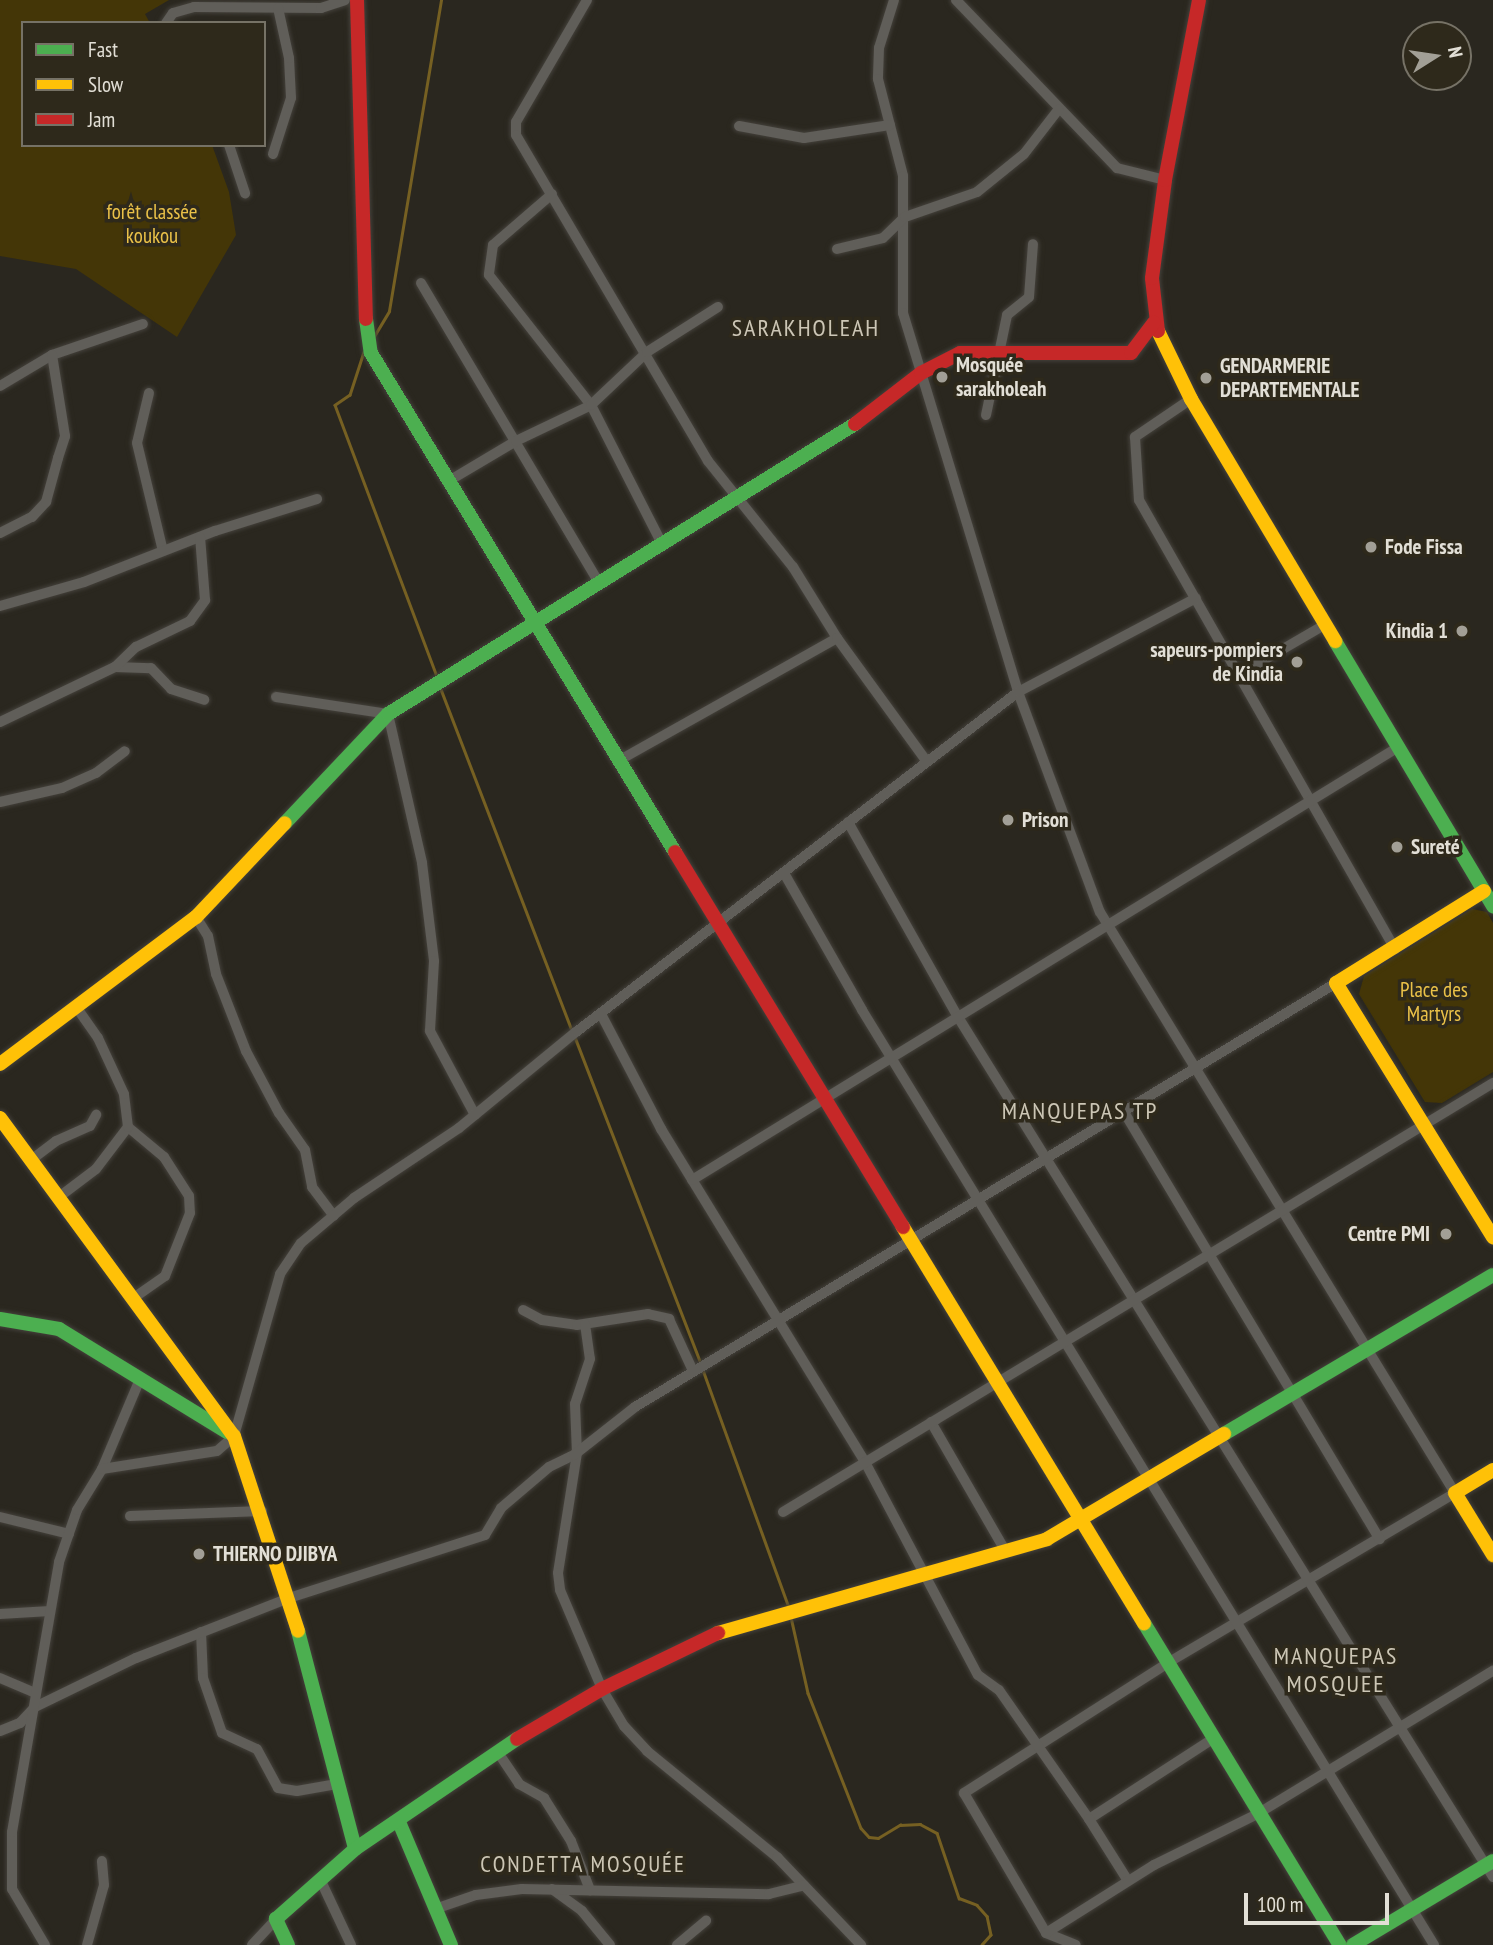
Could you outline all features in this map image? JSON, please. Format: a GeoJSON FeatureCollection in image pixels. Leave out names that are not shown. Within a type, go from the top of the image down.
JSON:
{"type":"FeatureCollection","features":[{"type":"Feature","properties":{"kind":"street"},"geometry":{"type":"LineString","coordinates":[[167,21],[173,13],[194,7],[321,8],[345,0]]}},
{"type":"Feature","properties":{"kind":"street"},"geometry":{"type":"LineString","coordinates":[[357,0],[367,336],[371,353],[447,482],[1340,1945]]}},
{"type":"Feature","properties":{"kind":"street"},"geometry":{"type":"LineString","coordinates":[[587,0],[516,122],[516,135],[647,352],[708,461],[793,567],[837,638],[927,762]]}},
{"type":"Feature","properties":{"kind":"street"},"geometry":{"type":"LineString","coordinates":[[894,0],[879,47],[878,79],[903,177],[903,313],[1018,692],[1107,926],[1193,1071],[1493,1555]]}},
{"type":"Feature","properties":{"kind":"street"},"geometry":{"type":"LineString","coordinates":[[956,0],[1058,110],[1117,168],[1165,180]]}},
{"type":"Feature","properties":{"kind":"street"},"geometry":{"type":"LineString","coordinates":[[1199,0],[1165,180],[1152,278],[1154,323],[1191,399],[1488,888],[1493,906]]}},
{"type":"Feature","properties":{"kind":"street"},"geometry":{"type":"LineString","coordinates":[[273,154],[291,98],[289,58],[278,8]]}},
{"type":"Feature","properties":{"kind":"street"},"geometry":{"type":"LineString","coordinates":[[837,249],[883,239],[905,217],[977,192],[1024,154],[1058,110]]}},
{"type":"Feature","properties":{"kind":"street"},"geometry":{"type":"LineString","coordinates":[[739,126],[804,138],[890,125]]}},
{"type":"Feature","properties":{"kind":"street"},"geometry":{"type":"LineString","coordinates":[[230,147],[245,193]]}},
{"type":"Feature","properties":{"kind":"street"},"geometry":{"type":"LineString","coordinates":[[552,194],[493,245],[489,275],[591,405],[663,546]]}},
{"type":"Feature","properties":{"kind":"street"},"geometry":{"type":"LineString","coordinates":[[986,415],[996,355],[1007,315],[1029,297],[1033,244]]}},
{"type":"Feature","properties":{"kind":"street"},"geometry":{"type":"LineString","coordinates":[[421,282],[600,584]]}},
{"type":"Feature","properties":{"kind":"street"},"geometry":{"type":"LineString","coordinates":[[447,482],[516,441],[591,405],[647,352],[718,307]]}},
{"type":"Feature","properties":{"kind":"street"},"geometry":{"type":"LineString","coordinates":[[0,1064],[76,1006],[137,965],[196,917],[388,714],[438,680],[535,625],[739,499],[885,404],[921,373],[960,353],[1131,353],[1154,323]]}},
{"type":"Feature","properties":{"kind":"street"},"geometry":{"type":"LineString","coordinates":[[0,386],[52,355],[143,324]]}},
{"type":"Feature","properties":{"kind":"street"},"geometry":{"type":"LineString","coordinates":[[0,533],[32,517],[46,502],[65,436],[52,355]]}},
{"type":"Feature","properties":{"kind":"street"},"geometry":{"type":"LineString","coordinates":[[149,393],[137,443],[163,551]]}},
{"type":"Feature","properties":{"kind":"street"},"geometry":{"type":"LineString","coordinates":[[1191,399],[1135,437],[1139,500],[1395,949]]}},
{"type":"Feature","properties":{"kind":"street"},"geometry":{"type":"LineString","coordinates":[[0,606],[84,582],[200,537],[317,499]]}},
{"type":"Feature","properties":{"kind":"street"},"geometry":{"type":"LineString","coordinates":[[115,667],[136,647],[190,621],[205,600],[200,537]]}},
{"type":"Feature","properties":{"kind":"street"},"geometry":{"type":"LineString","coordinates":[[102,1469],[218,1451],[234,1436],[280,1274],[301,1243],[334,1216],[475,1115],[573,1035],[1018,692],[1196,598]]}},
{"type":"Feature","properties":{"kind":"street"},"geometry":{"type":"LineString","coordinates":[[1240,674],[1326,624]]}},
{"type":"Feature","properties":{"kind":"street"},"geometry":{"type":"LineString","coordinates":[[618,761],[837,638]]}},
{"type":"Feature","properties":{"kind":"street"},"geometry":{"type":"LineString","coordinates":[[0,722],[115,667],[133,664],[151,668],[171,689],[204,700]]}},
{"type":"Feature","properties":{"kind":"street"},"geometry":{"type":"LineString","coordinates":[[276,697],[388,714]]}},
{"type":"Feature","properties":{"kind":"street"},"geometry":{"type":"LineString","coordinates":[[388,714],[422,863],[434,961],[430,1031],[475,1115]]}},
{"type":"Feature","properties":{"kind":"street"},"geometry":{"type":"LineString","coordinates":[[692,1181],[1400,746]]}},
{"type":"Feature","properties":{"kind":"street"},"geometry":{"type":"LineString","coordinates":[[0,802],[62,788],[96,773],[125,751]]}},
{"type":"Feature","properties":{"kind":"street"},"geometry":{"type":"LineString","coordinates":[[848,822],[958,1017],[1490,1868],[1413,1907],[1353,1945]]}},
{"type":"Feature","properties":{"kind":"street"},"geometry":{"type":"LineString","coordinates":[[784,873],[1434,1945]]}},
{"type":"Feature","properties":{"kind":"street"},"geometry":{"type":"LineString","coordinates":[[0,1731],[20,1723],[35,1707],[201,1632],[289,1598],[485,1535],[501,1508],[549,1467],[577,1453],[635,1407],[780,1317],[1395,949],[1488,888]]}},
{"type":"Feature","properties":{"kind":"street"},"geometry":{"type":"LineString","coordinates":[[196,917],[208,936],[216,974],[246,1051],[279,1114],[305,1150],[312,1187],[334,1216]]}},
{"type":"Feature","properties":{"kind":"street"},"geometry":{"type":"LineString","coordinates":[[1336,983],[1493,1237]]}},
{"type":"Feature","properties":{"kind":"street"},"geometry":{"type":"LineString","coordinates":[[76,1006],[97,1038],[124,1094],[128,1127],[164,1157],[189,1196],[190,1213],[165,1276],[133,1298]]}},
{"type":"Feature","properties":{"kind":"street"},"geometry":{"type":"LineString","coordinates":[[601,1014],[692,1181],[780,1317],[866,1462],[978,1675],[999,1690],[1089,1819],[1128,1881]]}},
{"type":"Feature","properties":{"kind":"street"},"geometry":{"type":"LineString","coordinates":[[783,1512],[1493,1083]]}},
{"type":"Feature","properties":{"kind":"street"},"geometry":{"type":"LineString","coordinates":[[1124,1112],[1380,1539]]}},
{"type":"Feature","properties":{"kind":"street"},"geometry":{"type":"LineString","coordinates":[[31,1160],[56,1141],[90,1126],[96,1115]]}},
{"type":"Feature","properties":{"kind":"street"},"geometry":{"type":"LineString","coordinates":[[0,1118],[234,1436],[262,1511],[289,1598],[335,1784],[355,1849]]}},
{"type":"Feature","properties":{"kind":"street"},"geometry":{"type":"LineString","coordinates":[[59,1197],[96,1169],[128,1127]]}},
{"type":"Feature","properties":{"kind":"street"},"geometry":{"type":"LineString","coordinates":[[252,1945],[276,1919],[355,1849],[399,1822],[497,1751],[602,1689],[708,1636],[1047,1539],[1222,1437],[1364,1348],[1493,1275]]}},
{"type":"Feature","properties":{"kind":"street"},"geometry":{"type":"LineString","coordinates":[[523,1310],[558,1324],[585,1324],[648,1314],[669,1319],[699,1368]]}},
{"type":"Feature","properties":{"kind":"street"},"geometry":{"type":"LineString","coordinates":[[0,1319],[59,1329],[234,1436]]}},
{"type":"Feature","properties":{"kind":"street"},"geometry":{"type":"LineString","coordinates":[[585,1324],[590,1359],[575,1404],[577,1453],[558,1573],[560,1590],[602,1689],[624,1726],[647,1751],[777,1857],[861,1945]]}},
{"type":"Feature","properties":{"kind":"street"},"geometry":{"type":"LineString","coordinates":[[45,1945],[36,1937],[12,1889],[12,1832],[51,1611],[69,1534],[77,1510],[102,1469],[140,1379]]}},
{"type":"Feature","properties":{"kind":"street"},"geometry":{"type":"LineString","coordinates":[[931,1422],[1006,1552]]}},
{"type":"Feature","properties":{"kind":"street"},"geometry":{"type":"LineString","coordinates":[[1076,1945],[1046,1933],[964,1793],[1168,1663],[1240,1623],[1493,1470]]}},
{"type":"Feature","properties":{"kind":"street"},"geometry":{"type":"LineString","coordinates":[[130,1516],[262,1511]]}},
{"type":"Feature","properties":{"kind":"street"},"geometry":{"type":"LineString","coordinates":[[0,1517],[69,1534]]}},
{"type":"Feature","properties":{"kind":"street"},"geometry":{"type":"LineString","coordinates":[[0,1614],[51,1611]]}},
{"type":"Feature","properties":{"kind":"street"},"geometry":{"type":"LineString","coordinates":[[201,1632],[203,1678],[222,1733],[257,1749],[278,1788],[298,1791],[335,1784]]}},
{"type":"Feature","properties":{"kind":"street"},"geometry":{"type":"LineString","coordinates":[[1046,1933],[1128,1881],[1259,1813],[1400,1724],[1493,1671]]}},
{"type":"Feature","properties":{"kind":"street"},"geometry":{"type":"LineString","coordinates":[[0,1678],[36,1693]]}},
{"type":"Feature","properties":{"kind":"street"},"geometry":{"type":"LineString","coordinates":[[1089,1819],[1214,1738]]}},
{"type":"Feature","properties":{"kind":"street"},"geometry":{"type":"LineString","coordinates":[[497,1751],[519,1784],[544,1798],[571,1841],[590,1890]]}},
{"type":"Feature","properties":{"kind":"street"},"geometry":{"type":"LineString","coordinates":[[399,1822],[451,1945]]}},
{"type":"Feature","properties":{"kind":"street"},"geometry":{"type":"LineString","coordinates":[[87,1945],[104,1885],[102,1861]]}},
{"type":"Feature","properties":{"kind":"street"},"geometry":{"type":"LineString","coordinates":[[320,1879],[351,1945]]}},
{"type":"Feature","properties":{"kind":"street"},"geometry":{"type":"LineString","coordinates":[[435,1909],[476,1895],[552,1889],[769,1894],[803,1885]]}},
{"type":"Feature","properties":{"kind":"street"},"geometry":{"type":"LineString","coordinates":[[552,1889],[582,1911],[610,1945]]}},
{"type":"Feature","properties":{"kind":"street"},"geometry":{"type":"LineString","coordinates":[[276,1919],[288,1945]]}},
{"type":"Feature","properties":{"kind":"street"},"geometry":{"type":"LineString","coordinates":[[677,1945],[706,1921]]}},
{"type":"Feature","properties":{"kind":"green space","name":"forêt classée koukou"},"geometry":{"type":"Polygon","coordinates":[[[0,0],[169,0],[145,14],[149,21],[21,21],[21,147],[213,147],[229,192],[236,235],[177,337],[76,269],[0,256],[0,0]]]}},
{"type":"Feature","properties":{"kind":"green space","name":"Place des Martyrs"},"geometry":{"type":"Polygon","coordinates":[[[1472,909],[1487,912],[1493,923],[1493,1072],[1442,1103],[1425,1102],[1359,994],[1364,976],[1472,909]]]}},
{"type":"Feature","properties":{"kind":"waterway"},"geometry":{"type":"LineString","coordinates":[[373,338],[389,311],[441,0]]}},
{"type":"Feature","properties":{"kind":"waterway"},"geometry":{"type":"LineString","coordinates":[[364,352],[350,395],[335,405],[436,674]]}},
{"type":"Feature","properties":{"kind":"waterway"},"geometry":{"type":"LineString","coordinates":[[439,684],[572,1031]]}},
{"type":"Feature","properties":{"kind":"waterway"},"geometry":{"type":"LineString","coordinates":[[575,1037],[701,1364]]}},
{"type":"Feature","properties":{"kind":"waterway"},"geometry":{"type":"LineString","coordinates":[[703,1370],[789,1607]]}},
{"type":"Feature","properties":{"kind":"waterway"},"geometry":{"type":"LineString","coordinates":[[791,1617],[808,1693],[861,1828],[869,1837],[878,1838],[900,1825],[920,1824],[937,1833],[959,1898],[977,1905],[987,1916],[991,1935],[982,1945]]}},
{"type":"Feature","properties":{"kind":"traffic: fast"},"geometry":{"type":"LineString","coordinates":[[366,319],[371,353],[675,852]]}},
{"type":"Feature","properties":{"kind":"traffic: fast"},"geometry":{"type":"LineString","coordinates":[[285,823],[388,714],[855,424]]}},
{"type":"Feature","properties":{"kind":"traffic: fast"},"geometry":{"type":"LineString","coordinates":[[1335,641],[1493,906]]}},
{"type":"Feature","properties":{"kind":"traffic: fast"},"geometry":{"type":"LineString","coordinates":[[1224,1434],[1493,1275]]}},
{"type":"Feature","properties":{"kind":"traffic: fast"},"geometry":{"type":"LineString","coordinates":[[0,1319],[59,1329],[227,1432]]}},
{"type":"Feature","properties":{"kind":"traffic: fast"},"geometry":{"type":"LineString","coordinates":[[1144,1623],[1340,1945]]}},
{"type":"Feature","properties":{"kind":"traffic: fast"},"geometry":{"type":"LineString","coordinates":[[298,1631],[355,1849]]}},
{"type":"Feature","properties":{"kind":"traffic: fast"},"geometry":{"type":"LineString","coordinates":[[288,1945],[276,1919],[355,1849],[517,1739]]}},
{"type":"Feature","properties":{"kind":"traffic: fast"},"geometry":{"type":"LineString","coordinates":[[399,1822],[451,1945]]}},
{"type":"Feature","properties":{"kind":"traffic: fast"},"geometry":{"type":"LineString","coordinates":[[1353,1945],[1493,1861]]}},
{"type":"Feature","properties":{"kind":"traffic: slow"},"geometry":{"type":"LineString","coordinates":[[1158,331],[1191,399],[1335,641]]}},
{"type":"Feature","properties":{"kind":"traffic: slow"},"geometry":{"type":"LineString","coordinates":[[0,1064],[196,917],[285,823]]}},
{"type":"Feature","properties":{"kind":"traffic: slow"},"geometry":{"type":"LineString","coordinates":[[1484,891],[1336,983],[1493,1237]]}},
{"type":"Feature","properties":{"kind":"traffic: slow"},"geometry":{"type":"LineString","coordinates":[[0,1118],[234,1436],[298,1631]]}},
{"type":"Feature","properties":{"kind":"traffic: slow"},"geometry":{"type":"LineString","coordinates":[[903,1227],[1144,1623]]}},
{"type":"Feature","properties":{"kind":"traffic: slow"},"geometry":{"type":"LineString","coordinates":[[718,1633],[1047,1539],[1224,1434]]}},
{"type":"Feature","properties":{"kind":"traffic: slow"},"geometry":{"type":"LineString","coordinates":[[1493,1470],[1455,1493],[1493,1555]]}},
{"type":"Feature","properties":{"kind":"traffic: jam"},"geometry":{"type":"LineString","coordinates":[[357,0],[366,319]]}},
{"type":"Feature","properties":{"kind":"traffic: jam"},"geometry":{"type":"LineString","coordinates":[[1158,331],[1152,278],[1165,180],[1199,0]]}},
{"type":"Feature","properties":{"kind":"traffic: jam"},"geometry":{"type":"LineString","coordinates":[[855,424],[921,373],[960,353],[1131,353],[1154,323]]}},
{"type":"Feature","properties":{"kind":"traffic: jam"},"geometry":{"type":"LineString","coordinates":[[675,852],[903,1227]]}},
{"type":"Feature","properties":{"kind":"traffic: jam"},"geometry":{"type":"LineString","coordinates":[[517,1739],[602,1689],[718,1633]]}},
{"type":"Feature","properties":{"kind":"place","name":"Mosquée sarakholeah"},"geometry":{"type":"Point","coordinates":[942,377]}},
{"type":"Feature","properties":{"kind":"place","name":"GENDARMERIE DEPARTEMENTALE"},"geometry":{"type":"Point","coordinates":[1206,378]}},
{"type":"Feature","properties":{"kind":"place","name":"Fode Fissa"},"geometry":{"type":"Point","coordinates":[1371,547]}},
{"type":"Feature","properties":{"kind":"place","name":"Kindia 1"},"geometry":{"type":"Point","coordinates":[1462,631]}},
{"type":"Feature","properties":{"kind":"place","name":"sapeurs-pompiers de Kindia"},"geometry":{"type":"Point","coordinates":[1297,662]}},
{"type":"Feature","properties":{"kind":"place","name":"Prison"},"geometry":{"type":"Point","coordinates":[1008,820]}},
{"type":"Feature","properties":{"kind":"place","name":"Sureté"},"geometry":{"type":"Point","coordinates":[1397,847]}},
{"type":"Feature","properties":{"kind":"place","name":"Centre PMI"},"geometry":{"type":"Point","coordinates":[1446,1234]}},
{"type":"Feature","properties":{"kind":"place","name":"THIERNO DJIBYA"},"geometry":{"type":"Point","coordinates":[199,1554]}},
{"type":"Feature","properties":{"kind":"district","name":"SARAKHOLEAH"},"geometry":{"type":"Point","coordinates":[806,328]}},
{"type":"Feature","properties":{"kind":"district","name":"MANQUEPAS TP"},"geometry":{"type":"Point","coordinates":[1080,1111]}},
{"type":"Feature","properties":{"kind":"district","name":"MANQUEPAS MOSQUEE"},"geometry":{"type":"Point","coordinates":[1336,1670]}},
{"type":"Feature","properties":{"kind":"district","name":"СONDETTA MOSQUÉE"},"geometry":{"type":"Point","coordinates":[583,1864]}}]}
